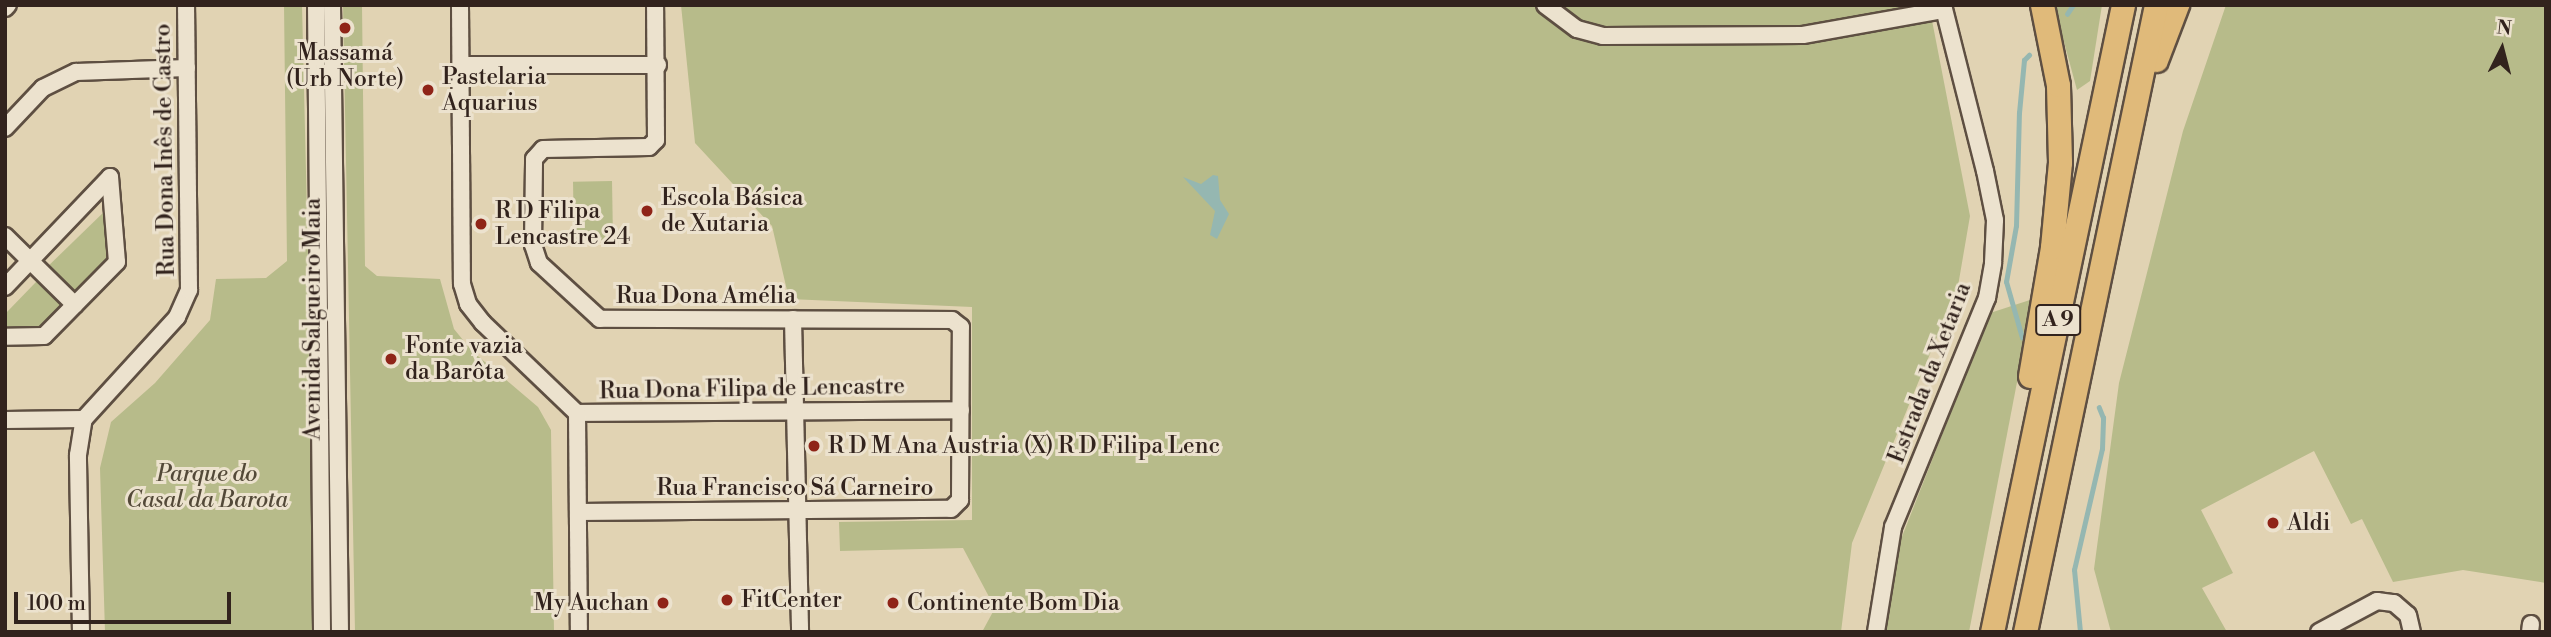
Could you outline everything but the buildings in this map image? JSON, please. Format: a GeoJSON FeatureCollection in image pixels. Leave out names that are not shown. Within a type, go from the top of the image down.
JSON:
{"type":"FeatureCollection","features":[{"type":"Feature","properties":{"kind":"highway"},"geometry":{"type":"LineString","coordinates":[[2024,485],[2028,388],[2049,270],[2060,162],[2059,85],[2042,5]]}},
{"type":"Feature","properties":{"kind":"highway","name":"A 9"},"geometry":{"type":"LineString","coordinates":[[1992,632],[2123,5]]}},
{"type":"Feature","properties":{"kind":"highway","name":"A 9"},"geometry":{"type":"LineString","coordinates":[[2025,632],[2156,5]]}},
{"type":"Feature","properties":{"kind":"highway"},"geometry":{"type":"LineString","coordinates":[[2132,122],[2178,5]]}},
{"type":"Feature","properties":{"kind":"street","name":"Rua Dona Inês de Castro"},"geometry":{"type":"LineString","coordinates":[[84,419],[177,317],[189,290],[186,5]]}},
{"type":"Feature","properties":{"kind":"street","name":"Avenida Salgueiro Maia"},"geometry":{"type":"LineString","coordinates":[[316,5],[322,632]]}},
{"type":"Feature","properties":{"kind":"street","name":"Avenida Salgueiro Maia"},"geometry":{"type":"LineString","coordinates":[[332,5],[340,632]]}},
{"type":"Feature","properties":{"kind":"street","name":"Rua Dona Filipa de Lencastre"},"geometry":{"type":"LineString","coordinates":[[460,5],[462,284],[468,304],[578,413],[961,410]]}},
{"type":"Feature","properties":{"kind":"street","name":"Rua Dona Amélia"},"geometry":{"type":"LineString","coordinates":[[655,5],[658,65],[656,140],[649,147],[543,149],[534,159],[533,245],[539,262],[600,319],[952,320]]}},
{"type":"Feature","properties":{"kind":"street"},"geometry":{"type":"LineString","coordinates":[[1545,5],[1577,29],[1603,36],[1803,35],[1943,8]]}},
{"type":"Feature","properties":{"kind":"street","name":"Estrada da Xetaria"},"geometry":{"type":"LineString","coordinates":[[1876,632],[1893,527],[1987,298],[1993,263],[1995,220],[1988,183],[1943,8]]}},
{"type":"Feature","properties":{"kind":"street"},"geometry":{"type":"LineString","coordinates":[[461,65],[658,65]]}},
{"type":"Feature","properties":{"kind":"street"},"geometry":{"type":"LineString","coordinates":[[5,128],[43,88],[76,72],[187,68]]}},
{"type":"Feature","properties":{"kind":"street"},"geometry":{"type":"LineString","coordinates":[[5,287],[110,177],[117,262],[44,336],[5,337]]}},
{"type":"Feature","properties":{"kind":"street"},"geometry":{"type":"LineString","coordinates":[[5,236],[75,305]]}},
{"type":"Feature","properties":{"kind":"street"},"geometry":{"type":"LineString","coordinates":[[793,319],[800,632]]}},
{"type":"Feature","properties":{"kind":"street","name":"Rua Francisco Sá Carneiro"},"geometry":{"type":"LineString","coordinates":[[578,512],[951,509],[960,500],[961,410],[961,327],[952,320]]}},
{"type":"Feature","properties":{"kind":"street"},"geometry":{"type":"LineString","coordinates":[[578,413],[579,632]]}},
{"type":"Feature","properties":{"kind":"street"},"geometry":{"type":"LineString","coordinates":[[5,419],[84,419],[78,455],[81,632]]}},
{"type":"Feature","properties":{"kind":"street"},"geometry":{"type":"LineString","coordinates":[[2319,632],[2377,601],[2394,603],[2408,615],[2412,632]]}},
{"type":"Feature","properties":{"kind":"green space","name":"Parque do Casal da Barota"},"geometry":{"type":"Polygon","coordinates":[[[284,5],[302,5],[317,632],[105,632],[100,468],[111,422],[155,383],[210,320],[216,279],[266,278],[287,261],[284,5]]]}},
{"type":"Feature","properties":{"kind":"green space","name":"Parque do Casal da Barota"},"geometry":{"type":"Polygon","coordinates":[[[343,5],[362,5],[365,266],[377,276],[440,279],[454,329],[472,351],[538,407],[551,430],[554,632],[355,632],[343,5]]]}},
{"type":"Feature","properties":{"kind":"green space"},"geometry":{"type":"Polygon","coordinates":[[[681,5],[1929,5],[1970,216],[1958,286],[1852,543],[1841,632],[982,632],[995,608],[963,548],[840,551],[839,522],[972,520],[972,307],[789,299],[772,226],[695,143],[681,5]]]}},
{"type":"Feature","properties":{"kind":"green space"},"geometry":{"type":"Polygon","coordinates":[[[2054,5],[2102,5],[2090,81],[2077,90],[2054,5]]]}},
{"type":"Feature","properties":{"kind":"green space"},"geometry":{"type":"Polygon","coordinates":[[[2226,5],[2546,5],[2546,583],[2463,570],[2393,582],[2362,519],[2351,524],[2314,451],[2201,510],[2233,573],[2202,588],[2227,632],[2111,632],[2094,569],[2119,383],[2183,131],[2226,5]]]}},
{"type":"Feature","properties":{"kind":"green space"},"geometry":{"type":"Polygon","coordinates":[[[612,181],[613,240],[574,241],[573,182],[612,181]]]}},
{"type":"Feature","properties":{"kind":"green space"},"geometry":{"type":"Polygon","coordinates":[[[107,209],[111,262],[71,301],[42,272],[107,209]]]}},
{"type":"Feature","properties":{"kind":"green space"},"geometry":{"type":"Polygon","coordinates":[[[37,281],[64,308],[42,330],[5,332],[5,314],[37,281]]]}},
{"type":"Feature","properties":{"kind":"green space"},"geometry":{"type":"Polygon","coordinates":[[[2033,299],[1969,632],[1885,632],[1883,613],[1892,562],[1990,313],[2033,299]]]}},
{"type":"Feature","properties":{"kind":"water"},"geometry":{"type":"Polygon","coordinates":[[[1213,175],[1218,176],[1220,200],[1229,214],[1217,239],[1210,235],[1215,211],[1183,177],[1201,184],[1213,175]]]}},
{"type":"Feature","properties":{"kind":"waterway"},"geometry":{"type":"LineString","coordinates":[[2067,14],[2073,5]]}},
{"type":"Feature","properties":{"kind":"waterway"},"geometry":{"type":"LineString","coordinates":[[2022,338],[2006,282],[2016,226],[2019,113],[2024,60],[2029,55]]}},
{"type":"Feature","properties":{"kind":"waterway"},"geometry":{"type":"LineString","coordinates":[[2080,632],[2074,570],[2102,449],[2103,418],[2099,408]]}},
{"type":"Feature","properties":{"kind":"place","name":"Massamá (Urb Norte)"},"geometry":{"type":"Point","coordinates":[345,28]}},
{"type":"Feature","properties":{"kind":"place","name":"Pastelaria Aquarius"},"geometry":{"type":"Point","coordinates":[428,90]}},
{"type":"Feature","properties":{"kind":"place","name":"Escola Básica de Xutaria"},"geometry":{"type":"Point","coordinates":[647,211]}},
{"type":"Feature","properties":{"kind":"place","name":"R D Filipa Lencastre 24"},"geometry":{"type":"Point","coordinates":[481,224]}},
{"type":"Feature","properties":{"kind":"place","name":"Fonte vazia da Barôta"},"geometry":{"type":"Point","coordinates":[391,359]}},
{"type":"Feature","properties":{"kind":"place","name":"R D M Ana Austria (X) R D Filipa Lenc"},"geometry":{"type":"Point","coordinates":[814,446]}},
{"type":"Feature","properties":{"kind":"place","name":"Aldi"},"geometry":{"type":"Point","coordinates":[2273,523]}},
{"type":"Feature","properties":{"kind":"place","name":"FitCenter"},"geometry":{"type":"Point","coordinates":[727,600]}},
{"type":"Feature","properties":{"kind":"place","name":"My Auchan"},"geometry":{"type":"Point","coordinates":[663,603]}},
{"type":"Feature","properties":{"kind":"place","name":"Continente Bom Dia"},"geometry":{"type":"Point","coordinates":[893,603]}}]}
